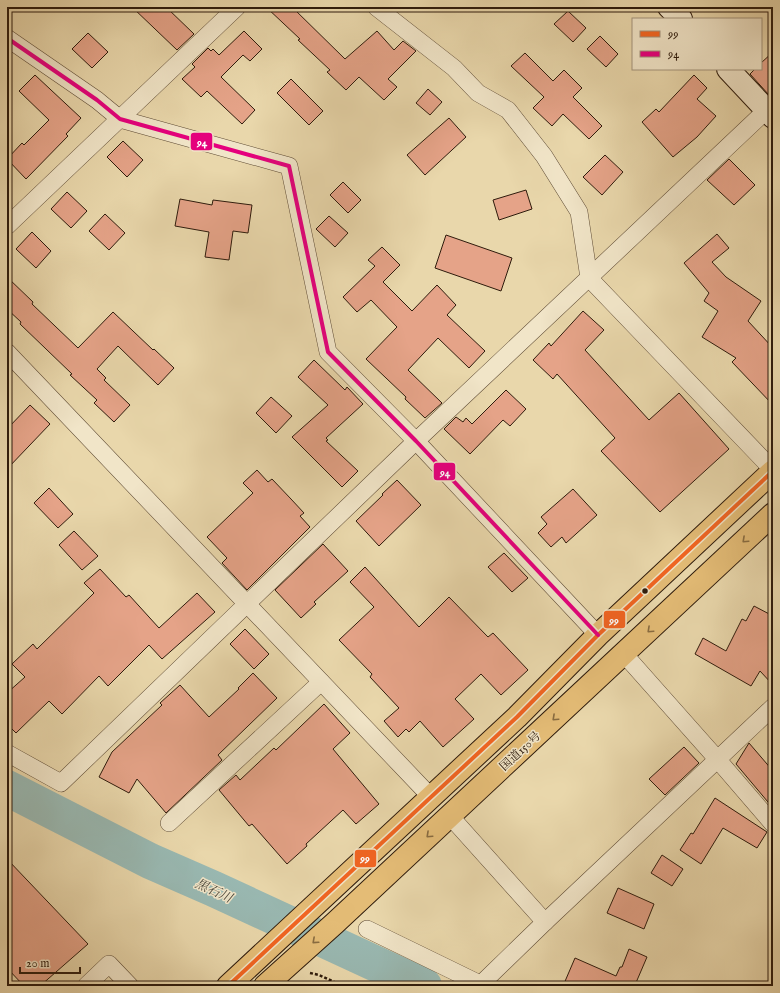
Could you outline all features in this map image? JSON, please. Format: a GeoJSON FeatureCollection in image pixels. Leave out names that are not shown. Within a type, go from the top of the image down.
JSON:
{"type":"FeatureCollection","features":[{"type":"Feature","properties":{"kind":"highway"},"geometry":{"type":"LineString","coordinates":[[228,986],[517,717],[598,635],[773,471]]}},
{"type":"Feature","properties":{"kind":"highway","name":"国道150号"},"geometry":{"type":"LineString","coordinates":[[265,986],[301,966],[335,922],[773,514]]}},
{"type":"Feature","properties":{"kind":"street"},"geometry":{"type":"LineString","coordinates":[[7,226],[238,7]]}},
{"type":"Feature","properties":{"kind":"street"},"geometry":{"type":"LineString","coordinates":[[376,7],[454,68],[478,93],[508,110],[544,156],[579,212],[589,278],[773,471]]}},
{"type":"Feature","properties":{"kind":"street"},"geometry":{"type":"LineString","coordinates":[[669,7],[680,18]]}},
{"type":"Feature","properties":{"kind":"street"},"geometry":{"type":"LineString","coordinates":[[7,38],[97,100],[120,119],[289,166],[328,352],[416,441],[598,635]]}},
{"type":"Feature","properties":{"kind":"street"},"geometry":{"type":"LineString","coordinates":[[7,753],[61,782],[416,441],[589,278],[771,111],[729,70]]}},
{"type":"Feature","properties":{"kind":"street"},"geometry":{"type":"LineString","coordinates":[[7,352],[431,797]]}},
{"type":"Feature","properties":{"kind":"street"},"geometry":{"type":"LineString","coordinates":[[624,654],[773,824]]}},
{"type":"Feature","properties":{"kind":"street"},"geometry":{"type":"LineString","coordinates":[[169,822],[321,682]]}},
{"type":"Feature","properties":{"kind":"street"},"geometry":{"type":"LineString","coordinates":[[367,929],[479,985],[773,707]]}},
{"type":"Feature","properties":{"kind":"street"},"geometry":{"type":"LineString","coordinates":[[450,816],[545,922]]}},
{"type":"Feature","properties":{"kind":"street"},"geometry":{"type":"LineString","coordinates":[[86,986],[109,964],[130,986]]}},
{"type":"Feature","properties":{"kind":"path"},"geometry":{"type":"LineString","coordinates":[[301,966],[343,986]]}},
{"type":"Feature","properties":{"kind":"building"},"geometry":{"type":"Polygon","coordinates":[[[132,7],[166,7],[194,34],[177,50],[132,7]]]}},
{"type":"Feature","properties":{"kind":"building"},"geometry":{"type":"Polygon","coordinates":[[[266,7],[292,7],[345,59],[377,31],[394,50],[403,41],[416,51],[388,79],[397,87],[384,100],[359,77],[346,90],[327,72],[330,70],[266,7]]]}},
{"type":"Feature","properties":{"kind":"building"},"geometry":{"type":"Polygon","coordinates":[[[568,11],[586,28],[573,42],[554,24],[568,11]]]}},
{"type":"Feature","properties":{"kind":"building"},"geometry":{"type":"Polygon","coordinates":[[[244,31],[262,49],[250,61],[243,55],[221,77],[255,110],[242,124],[207,91],[201,97],[182,79],[195,67],[192,64],[208,48],[211,51],[213,49],[219,55],[244,31]]]}},
{"type":"Feature","properties":{"kind":"building"},"geometry":{"type":"Polygon","coordinates":[[[88,33],[108,52],[92,68],[72,49],[88,33]]]}},
{"type":"Feature","properties":{"kind":"building"},"geometry":{"type":"Polygon","coordinates":[[[600,36],[618,54],[606,67],[587,49],[600,36]]]}},
{"type":"Feature","properties":{"kind":"building"},"geometry":{"type":"Polygon","coordinates":[[[773,52],[773,94],[769,95],[750,74],[754,70],[762,70],[762,62],[773,52]]]}},
{"type":"Feature","properties":{"kind":"building"},"geometry":{"type":"Polygon","coordinates":[[[525,53],[553,81],[564,70],[582,88],[573,97],[602,126],[589,139],[563,114],[552,126],[533,108],[544,97],[511,66],[525,53]]]}},
{"type":"Feature","properties":{"kind":"building"},"geometry":{"type":"Polygon","coordinates":[[[35,75],[81,118],[66,134],[68,136],[26,179],[7,159],[22,143],[24,145],[49,120],[19,91],[35,75]]]}},
{"type":"Feature","properties":{"kind":"building"},"geometry":{"type":"Polygon","coordinates":[[[694,75],[707,88],[697,99],[716,116],[697,137],[673,157],[642,122],[656,109],[659,112],[694,75]]]}},
{"type":"Feature","properties":{"kind":"building"},"geometry":{"type":"Polygon","coordinates":[[[291,79],[323,111],[309,125],[277,93],[291,79]]]}},
{"type":"Feature","properties":{"kind":"building"},"geometry":{"type":"Polygon","coordinates":[[[428,89],[442,102],[430,115],[416,103],[428,89]]]}},
{"type":"Feature","properties":{"kind":"building"},"geometry":{"type":"Polygon","coordinates":[[[449,118],[466,137],[425,175],[407,155],[449,118]]]}},
{"type":"Feature","properties":{"kind":"building"},"geometry":{"type":"Polygon","coordinates":[[[123,141],[143,160],[127,177],[107,157],[123,141]]]}},
{"type":"Feature","properties":{"kind":"building"},"geometry":{"type":"Polygon","coordinates":[[[605,155],[623,172],[602,195],[583,177],[605,155]]]}},
{"type":"Feature","properties":{"kind":"building"},"geometry":{"type":"Polygon","coordinates":[[[729,159],[755,185],[734,205],[707,180],[729,159]]]}},
{"type":"Feature","properties":{"kind":"building"},"geometry":{"type":"Polygon","coordinates":[[[343,182],[361,200],[348,213],[330,195],[343,182]]]}},
{"type":"Feature","properties":{"kind":"building"},"geometry":{"type":"Polygon","coordinates":[[[526,190],[532,209],[499,220],[493,200],[526,190]]]}},
{"type":"Feature","properties":{"kind":"building"},"geometry":{"type":"Polygon","coordinates":[[[67,192],[87,211],[71,228],[51,209],[67,192]]]}},
{"type":"Feature","properties":{"kind":"building"},"geometry":{"type":"Polygon","coordinates":[[[180,199],[212,205],[213,200],[252,205],[248,233],[233,231],[229,260],[205,257],[209,232],[175,226],[180,199]]]}},
{"type":"Feature","properties":{"kind":"building"},"geometry":{"type":"Polygon","coordinates":[[[105,214],[125,233],[109,250],[89,231],[105,214]]]}},
{"type":"Feature","properties":{"kind":"building"},"geometry":{"type":"Polygon","coordinates":[[[329,216],[348,233],[335,247],[316,229],[329,216]]]}},
{"type":"Feature","properties":{"kind":"building"},"geometry":{"type":"Polygon","coordinates":[[[32,232],[51,251],[36,268],[16,249],[32,232]]]}},
{"type":"Feature","properties":{"kind":"building"},"geometry":{"type":"Polygon","coordinates":[[[717,234],[729,248],[712,262],[726,277],[761,301],[748,321],[773,348],[773,405],[732,362],[736,358],[702,337],[718,311],[704,301],[709,293],[684,263],[717,234]]]}},
{"type":"Feature","properties":{"kind":"building"},"geometry":{"type":"Polygon","coordinates":[[[446,235],[512,258],[501,291],[435,268],[446,235]]]}},
{"type":"Feature","properties":{"kind":"building"},"geometry":{"type":"Polygon","coordinates":[[[382,247],[400,265],[383,282],[412,311],[437,285],[456,305],[447,315],[485,351],[469,368],[438,338],[408,370],[442,403],[425,418],[405,399],[406,397],[366,359],[397,327],[371,300],[357,312],[343,297],[375,266],[368,260],[382,247]]]}},
{"type":"Feature","properties":{"kind":"building"},"geometry":{"type":"Polygon","coordinates":[[[7,277],[33,302],[32,304],[78,348],[113,312],[174,368],[158,385],[118,346],[97,369],[106,378],[104,380],[130,405],[114,422],[94,403],[97,400],[70,375],[72,374],[20,324],[21,322],[7,309],[7,277]]]}},
{"type":"Feature","properties":{"kind":"building"},"geometry":{"type":"Polygon","coordinates":[[[583,311],[604,330],[585,350],[649,420],[679,393],[729,449],[660,512],[601,451],[615,438],[557,374],[553,379],[533,360],[549,343],[551,346],[583,311]]]}},
{"type":"Feature","properties":{"kind":"building"},"geometry":{"type":"Polygon","coordinates":[[[314,360],[345,390],[347,387],[363,404],[326,438],[328,440],[326,441],[358,471],[342,487],[292,437],[328,405],[298,377],[314,360]]]}},
{"type":"Feature","properties":{"kind":"building"},"geometry":{"type":"Polygon","coordinates":[[[506,390],[526,409],[510,426],[503,420],[470,454],[444,429],[456,417],[463,422],[466,418],[472,424],[506,390]]]}},
{"type":"Feature","properties":{"kind":"building"},"geometry":{"type":"Polygon","coordinates":[[[271,397],[292,416],[276,433],[256,413],[271,397]]]}},
{"type":"Feature","properties":{"kind":"building"},"geometry":{"type":"Polygon","coordinates":[[[30,405],[50,424],[7,469],[7,429],[30,405]]]}},
{"type":"Feature","properties":{"kind":"building"},"geometry":{"type":"Polygon","coordinates":[[[257,470],[268,482],[272,479],[291,499],[304,513],[300,516],[310,527],[247,590],[222,563],[227,558],[207,537],[253,493],[243,483],[257,470]]]}},
{"type":"Feature","properties":{"kind":"building"},"geometry":{"type":"Polygon","coordinates":[[[397,480],[421,505],[379,546],[356,521],[397,480]]]}},
{"type":"Feature","properties":{"kind":"building"},"geometry":{"type":"Polygon","coordinates":[[[49,488],[73,514],[58,528],[34,503],[49,488]]]}},
{"type":"Feature","properties":{"kind":"building"},"geometry":{"type":"Polygon","coordinates":[[[573,489],[597,515],[566,543],[562,537],[551,547],[538,533],[547,524],[541,517],[573,489]]]}},
{"type":"Feature","properties":{"kind":"building"},"geometry":{"type":"Polygon","coordinates":[[[74,531],[98,556],[82,570],[59,545],[74,531]]]}},
{"type":"Feature","properties":{"kind":"building"},"geometry":{"type":"Polygon","coordinates":[[[323,544],[348,571],[314,602],[316,604],[301,618],[275,590],[323,544]]]}},
{"type":"Feature","properties":{"kind":"building"},"geometry":{"type":"Polygon","coordinates":[[[504,553],[528,578],[512,592],[488,567],[504,553]]]}},
{"type":"Feature","properties":{"kind":"building"},"geometry":{"type":"Polygon","coordinates":[[[365,567],[419,627],[449,597],[488,637],[493,633],[528,670],[501,695],[481,674],[455,699],[474,719],[443,747],[420,721],[409,732],[406,729],[398,737],[384,721],[399,708],[370,677],[372,674],[339,640],[374,607],[350,582],[365,567]]]}},
{"type":"Feature","properties":{"kind":"building"},"geometry":{"type":"Polygon","coordinates":[[[100,569],[126,597],[129,595],[159,628],[197,593],[215,612],[162,659],[149,645],[108,686],[99,676],[62,714],[49,701],[16,733],[7,724],[7,693],[25,677],[12,664],[33,644],[37,649],[94,593],[84,583],[100,569]]]}},
{"type":"Feature","properties":{"kind":"building"},"geometry":{"type":"Polygon","coordinates":[[[754,606],[773,616],[773,685],[760,671],[751,686],[695,654],[703,638],[726,651],[742,619],[746,621],[754,606]]]}},
{"type":"Feature","properties":{"kind":"building"},"geometry":{"type":"Polygon","coordinates":[[[245,629],[269,654],[254,669],[230,644],[245,629]]]}},
{"type":"Feature","properties":{"kind":"building"},"geometry":{"type":"Polygon","coordinates":[[[253,673],[277,698],[218,755],[222,760],[166,813],[137,779],[129,793],[99,777],[112,752],[162,705],[160,703],[180,685],[209,717],[239,689],[238,688],[253,673]]]}},
{"type":"Feature","properties":{"kind":"building"},"geometry":{"type":"Polygon","coordinates":[[[324,704],[350,733],[333,749],[379,804],[356,824],[343,810],[306,844],[307,846],[287,864],[252,824],[249,826],[219,790],[236,775],[240,780],[274,748],[276,750],[324,704]]]}},
{"type":"Feature","properties":{"kind":"building"},"geometry":{"type":"Polygon","coordinates":[[[749,743],[773,771],[773,808],[736,764],[749,743]]]}},
{"type":"Feature","properties":{"kind":"building"},"geometry":{"type":"Polygon","coordinates":[[[684,747],[699,763],[665,795],[649,779],[684,747]]]}},
{"type":"Feature","properties":{"kind":"building"},"geometry":{"type":"Polygon","coordinates":[[[715,798],[767,832],[757,848],[723,828],[701,864],[680,850],[691,833],[693,834],[715,798]]]}},
{"type":"Feature","properties":{"kind":"building"},"geometry":{"type":"Polygon","coordinates":[[[662,855],[683,869],[672,886],[651,873],[662,855]]]}},
{"type":"Feature","properties":{"kind":"building"},"geometry":{"type":"Polygon","coordinates":[[[7,859],[88,944],[40,986],[24,986],[7,968],[7,859]]]}},
{"type":"Feature","properties":{"kind":"building"},"geometry":{"type":"Polygon","coordinates":[[[618,888],[654,904],[644,929],[607,913],[618,888]]]}},
{"type":"Feature","properties":{"kind":"building"},"geometry":{"type":"Polygon","coordinates":[[[629,949],[647,957],[635,985],[637,986],[563,986],[575,958],[616,976],[620,967],[622,967],[629,949]]]}},
{"type":"Feature","properties":{"kind":"waterway","name":"黒石川"},"geometry":{"type":"LineString","coordinates":[[7,788],[150,861],[424,986]]}},
{"type":"Feature","properties":{"kind":"transit line","name":"94"},"geometry":{"type":"LineString","coordinates":[[7,38],[97,100],[120,119],[289,166],[328,352],[416,441],[598,635]]}},
{"type":"Feature","properties":{"kind":"transit line","name":"99"},"geometry":{"type":"LineString","coordinates":[[228,986],[517,717],[598,635],[773,471]]}}]}
